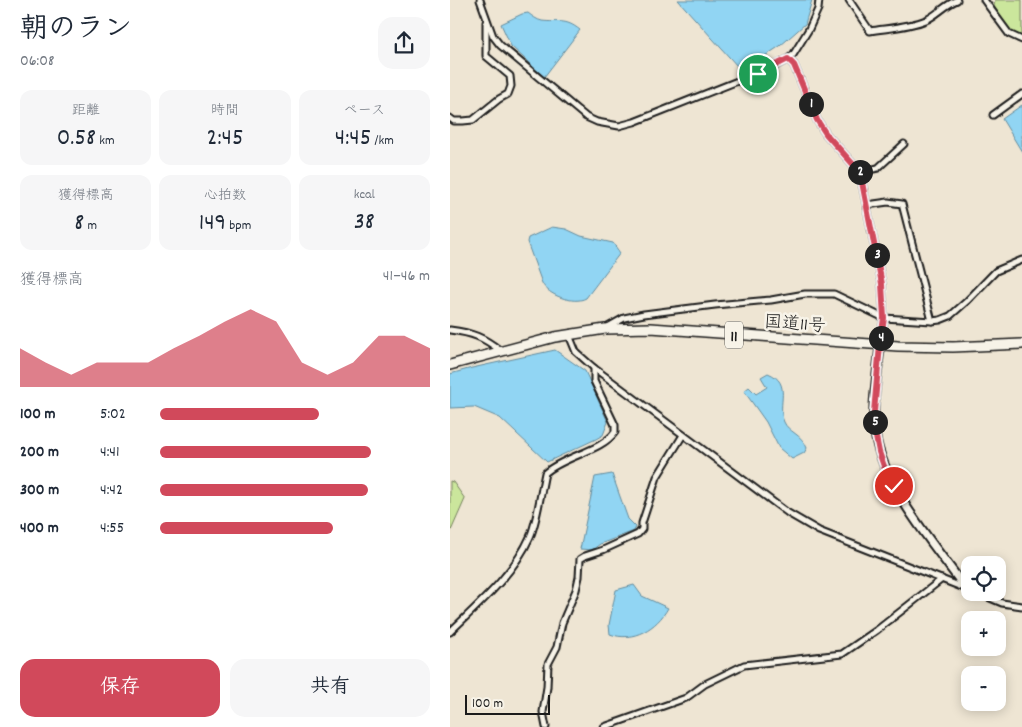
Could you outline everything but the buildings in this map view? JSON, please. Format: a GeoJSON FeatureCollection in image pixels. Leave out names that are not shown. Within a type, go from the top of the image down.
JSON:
{"type":"FeatureCollection","features":[{"type":"Feature","properties":{"kind":"highway","name":"国道11号"},"geometry":{"type":"LineString","coordinates":[[450,365],[569,334],[605,329],[651,328],[880,345],[953,347],[1022,344]]}},
{"type":"Feature","properties":{"kind":"street"},"geometry":{"type":"LineString","coordinates":[[480,0],[493,36],[500,45],[586,117],[609,125],[619,126],[634,122],[758,74],[788,59],[809,29],[818,9],[819,0]]}},
{"type":"Feature","properties":{"kind":"street"},"geometry":{"type":"LineString","coordinates":[[849,0],[870,31],[914,24],[925,20],[957,0]]}},
{"type":"Feature","properties":{"kind":"street"},"geometry":{"type":"LineString","coordinates":[[984,0],[1009,34],[1022,40]]}},
{"type":"Feature","properties":{"kind":"street"},"geometry":{"type":"LineString","coordinates":[[450,118],[462,121],[473,120],[499,98],[508,94],[511,86],[510,76],[486,56],[486,16]]}},
{"type":"Feature","properties":{"kind":"street"},"geometry":{"type":"LineString","coordinates":[[788,59],[794,65],[817,120],[826,134],[860,172],[882,284],[884,318],[874,412],[879,452],[886,472],[894,486],[961,582]]}},
{"type":"Feature","properties":{"kind":"street"},"geometry":{"type":"LineString","coordinates":[[993,115],[1022,94]]}},
{"type":"Feature","properties":{"kind":"street"},"geometry":{"type":"LineString","coordinates":[[860,172],[878,168],[904,144]]}},
{"type":"Feature","properties":{"kind":"street"},"geometry":{"type":"LineString","coordinates":[[867,205],[888,202],[902,204],[932,321]]}},
{"type":"Feature","properties":{"kind":"street"},"geometry":{"type":"LineString","coordinates":[[605,329],[624,318],[644,314],[715,304],[771,300],[806,294],[834,294],[884,318],[932,321],[950,316],[996,271],[1022,260]]}},
{"type":"Feature","properties":{"kind":"street"},"geometry":{"type":"LineString","coordinates":[[450,330],[472,333],[483,338],[501,352]]}},
{"type":"Feature","properties":{"kind":"street"},"geometry":{"type":"LineString","coordinates":[[569,334],[576,352],[594,368],[788,513],[819,531],[961,587]]}},
{"type":"Feature","properties":{"kind":"street"},"geometry":{"type":"LineString","coordinates":[[450,632],[491,592],[518,559],[531,536],[545,473],[553,466],[605,442],[615,432],[615,425],[594,381],[594,368]]}},
{"type":"Feature","properties":{"kind":"street"},"geometry":{"type":"LineString","coordinates":[[546,727],[543,712],[548,688],[548,664],[557,648],[562,623],[576,590],[580,559],[638,534],[642,529],[642,523],[657,477],[683,435]]}},
{"type":"Feature","properties":{"kind":"street"},"geometry":{"type":"LineString","coordinates":[[604,727],[686,698],[705,684],[744,665],[842,654],[942,579]]}},
{"type":"Feature","properties":{"kind":"street"},"geometry":{"type":"LineString","coordinates":[[997,601],[1022,606]]}},
{"type":"Feature","properties":{"kind":"green space"},"geometry":{"type":"Polygon","coordinates":[[[995,0],[1022,0],[1022,40],[1010,31],[994,6],[995,0]]]}},
{"type":"Feature","properties":{"kind":"green space"},"geometry":{"type":"Polygon","coordinates":[[[450,481],[453,482],[465,499],[450,533],[450,481]]]}},
{"type":"Feature","properties":{"kind":"water"},"geometry":{"type":"Polygon","coordinates":[[[678,0],[812,0],[805,24],[780,46],[750,66],[738,67],[678,0]]]}},
{"type":"Feature","properties":{"kind":"water"},"geometry":{"type":"Polygon","coordinates":[[[528,13],[540,20],[566,22],[580,30],[544,77],[511,46],[501,24],[528,13]]]}},
{"type":"Feature","properties":{"kind":"water"},"geometry":{"type":"Polygon","coordinates":[[[1022,105],[1022,152],[1002,119],[1022,105]]]}},
{"type":"Feature","properties":{"kind":"water"},"geometry":{"type":"Polygon","coordinates":[[[552,227],[566,229],[581,236],[613,243],[620,253],[586,298],[575,300],[561,298],[549,291],[542,283],[527,242],[528,238],[552,227]]]}},
{"type":"Feature","properties":{"kind":"water"},"geometry":{"type":"Polygon","coordinates":[[[555,350],[585,371],[608,422],[603,435],[596,439],[547,462],[500,418],[474,407],[450,408],[450,374],[555,350]]]}},
{"type":"Feature","properties":{"kind":"water"},"geometry":{"type":"Polygon","coordinates":[[[768,373],[776,377],[782,388],[782,415],[784,422],[802,439],[807,448],[804,453],[792,459],[779,448],[766,422],[744,391],[749,387],[756,394],[767,387],[761,377],[768,373]]]}},
{"type":"Feature","properties":{"kind":"water"},"geometry":{"type":"Polygon","coordinates":[[[612,474],[628,519],[636,527],[634,531],[600,544],[592,550],[580,549],[595,477],[612,474]]]}},
{"type":"Feature","properties":{"kind":"water"},"geometry":{"type":"Polygon","coordinates":[[[634,585],[642,596],[668,608],[658,622],[644,632],[627,637],[610,634],[609,625],[616,590],[634,585]]]}},
{"type":"Feature","properties":{"kind":"route"},"geometry":{"type":"LineString","coordinates":[[758,74],[788,59],[794,65],[817,120],[826,134],[860,172],[882,284],[884,318],[874,412],[875,432],[886,472],[894,486]]}}]}
